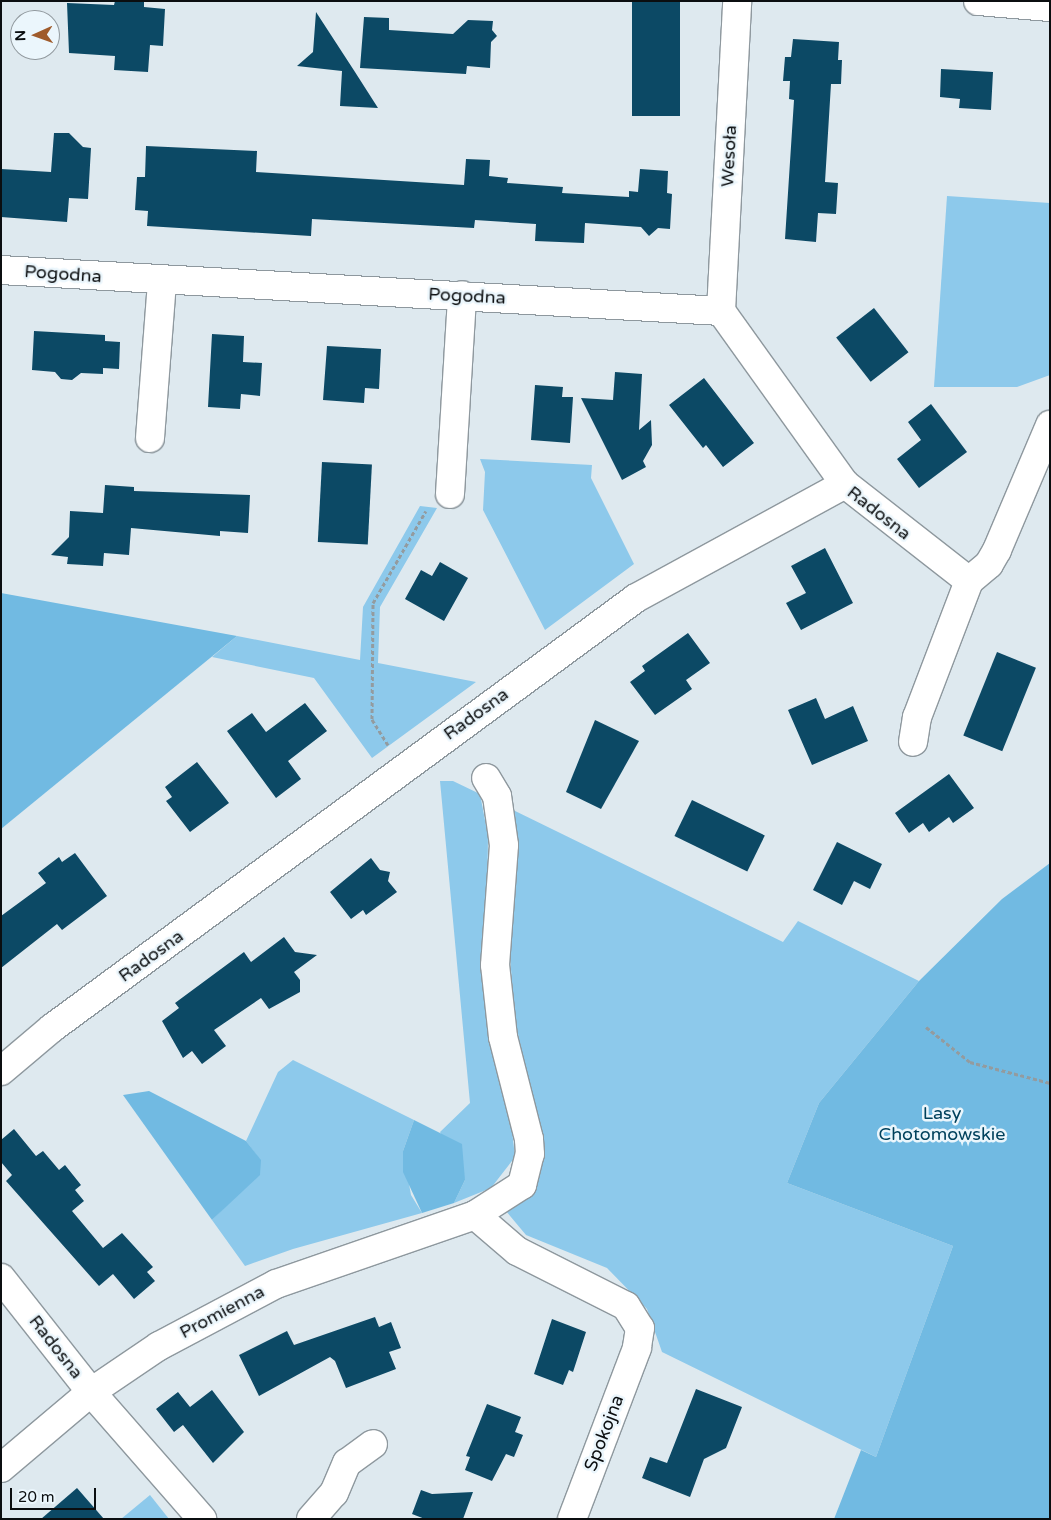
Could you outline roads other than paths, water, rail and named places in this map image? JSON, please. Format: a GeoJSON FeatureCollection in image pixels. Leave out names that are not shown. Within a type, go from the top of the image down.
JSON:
{"type":"FeatureCollection","features":[{"type":"Feature","properties":{"kind":"street","name":"Wesoła"},"geometry":{"type":"LineString","coordinates":[[720,311],[737,1]]}},
{"type":"Feature","properties":{"kind":"street"},"geometry":{"type":"LineString","coordinates":[[978,1],[1050,7]]}},
{"type":"Feature","properties":{"kind":"street","name":"Pogodna"},"geometry":{"type":"LineString","coordinates":[[1,270],[162,281],[462,295],[720,311]]}},
{"type":"Feature","properties":{"kind":"street"},"geometry":{"type":"LineString","coordinates":[[150,438],[162,281]]}},
{"type":"Feature","properties":{"kind":"street"},"geometry":{"type":"LineString","coordinates":[[450,494],[462,295]]}},
{"type":"Feature","properties":{"kind":"street"},"geometry":{"type":"LineString","coordinates":[[720,311],[845,484]]}},
{"type":"Feature","properties":{"kind":"street"},"geometry":{"type":"LineString","coordinates":[[913,742],[917,717],[969,582],[989,564],[997,550],[1050,425]]}},
{"type":"Feature","properties":{"kind":"street","name":"Radosna"},"geometry":{"type":"LineString","coordinates":[[1,1071],[52,1028],[636,598],[845,484],[969,582]]}},
{"type":"Feature","properties":{"kind":"street","name":"Promienna"},"geometry":{"type":"LineString","coordinates":[[1,1468],[91,1392],[159,1346],[276,1284],[475,1216],[522,1185],[530,1154],[503,1037],[495,965],[504,845],[496,796],[486,778]]}},
{"type":"Feature","properties":{"kind":"street","name":"Spokojna"},"geometry":{"type":"LineString","coordinates":[[475,1216],[517,1252],[626,1306],[640,1328],[637,1348],[572,1519]]}},
{"type":"Feature","properties":{"kind":"street","name":"Radosna"},"geometry":{"type":"LineString","coordinates":[[1,1278],[91,1392],[202,1519]]}},
{"type":"Feature","properties":{"kind":"street"},"geometry":{"type":"LineString","coordinates":[[311,1519],[334,1493],[347,1463],[373,1444]]}},
{"type":"Feature","properties":{"kind":"park label","name":"Lasy Chotomowskie"},"geometry":{"type":"Point","coordinates":[942,1124]}}]}
